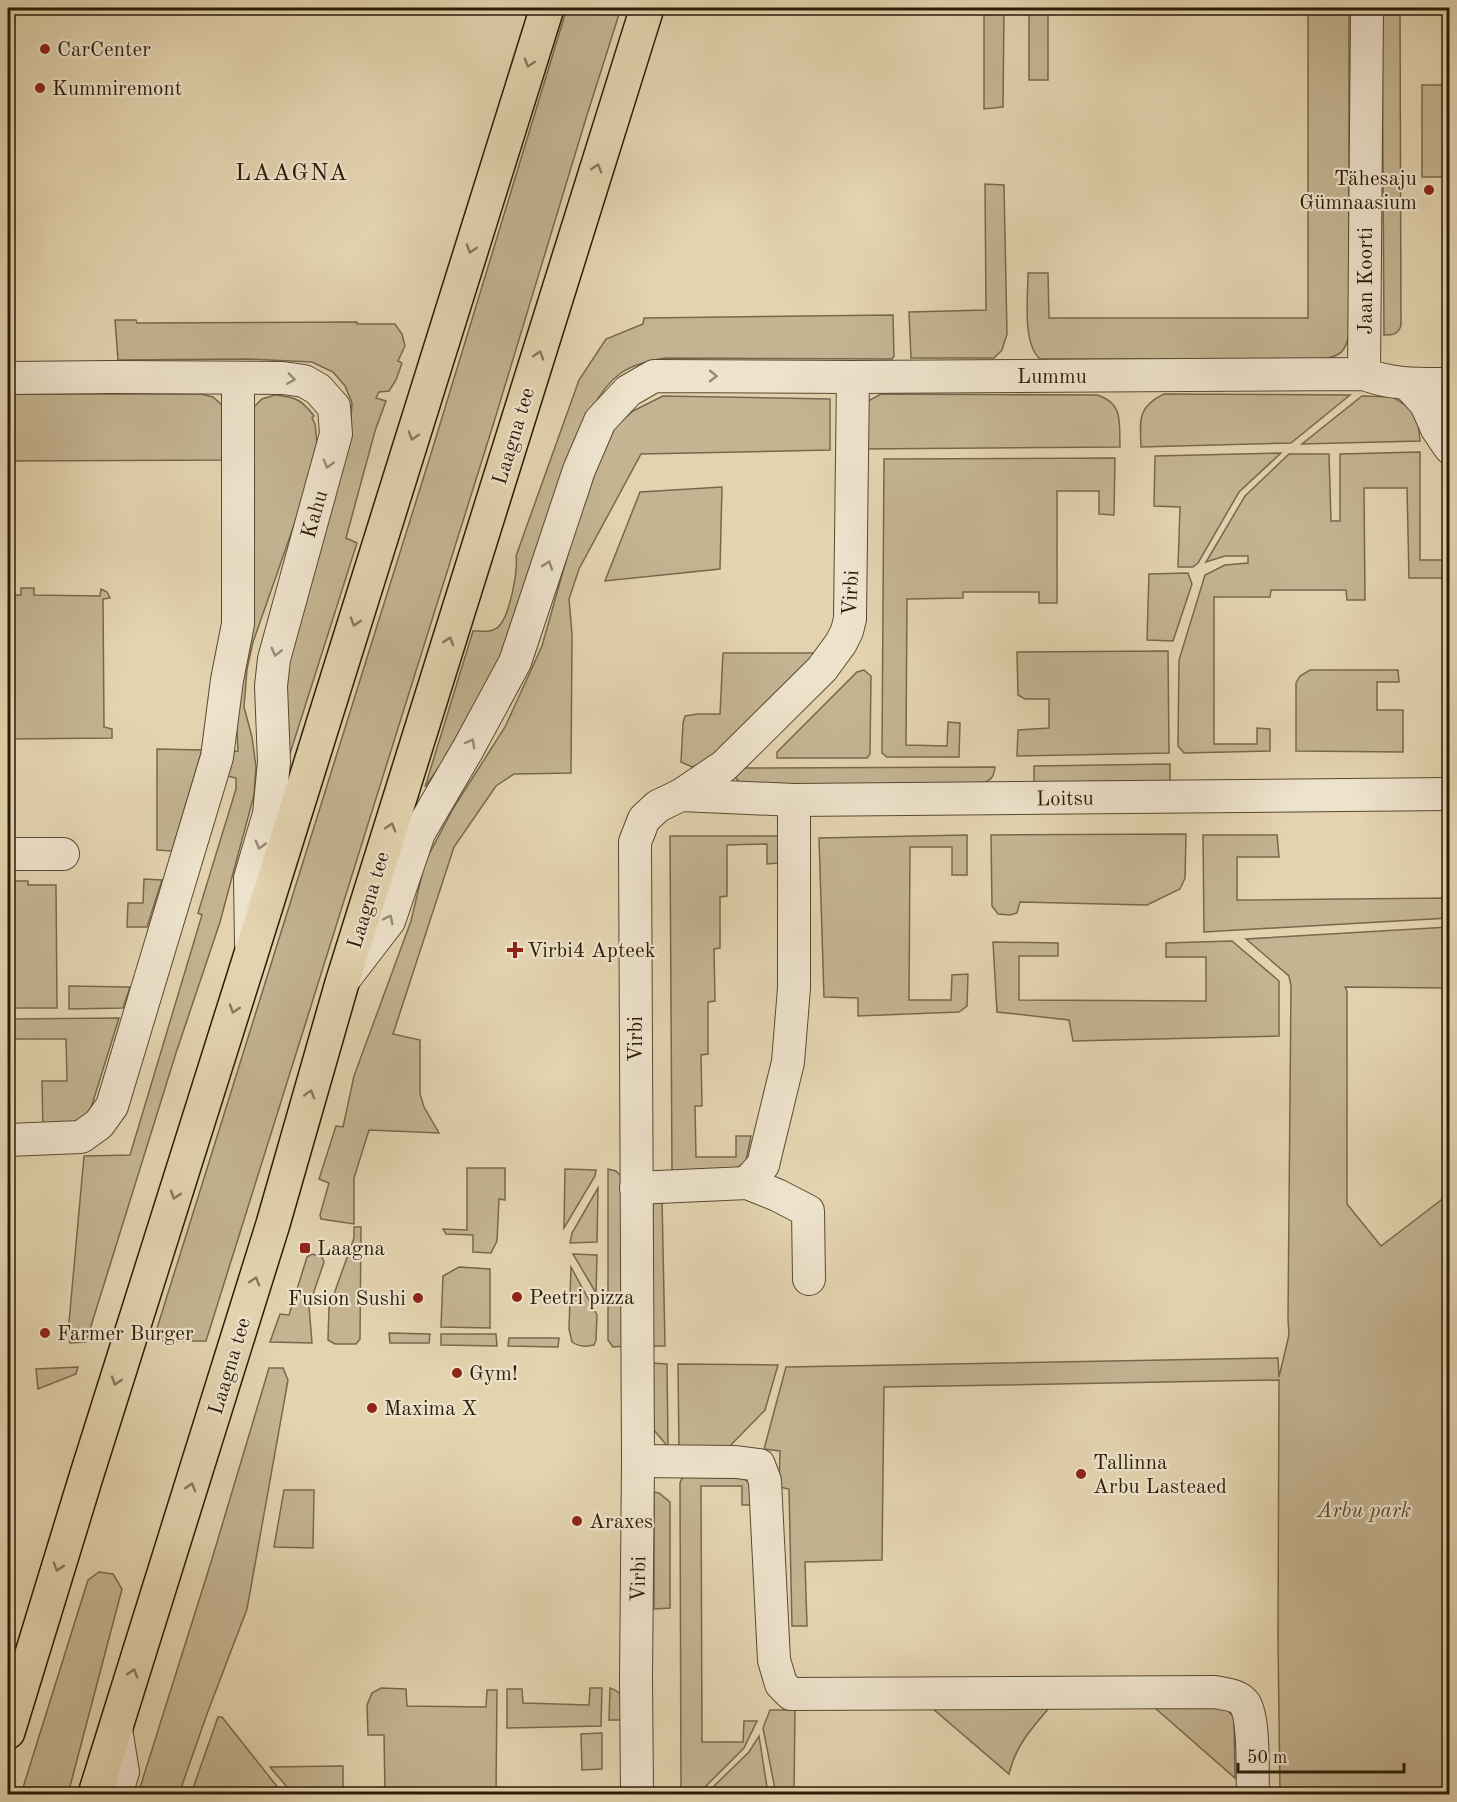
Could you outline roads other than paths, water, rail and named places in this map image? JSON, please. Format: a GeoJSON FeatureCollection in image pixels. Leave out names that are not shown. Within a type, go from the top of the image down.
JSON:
{"type":"FeatureCollection","features":[{"type":"Feature","properties":{"kind":"main road"},"geometry":{"type":"LineString","coordinates":[[8,1732],[92,1456],[546,8]]}},
{"type":"Feature","properties":{"kind":"main road","name":"Laagna tee"},"geometry":{"type":"LineString","coordinates":[[95,1794],[273,1224],[342,983],[648,8]]}},
{"type":"Feature","properties":{"kind":"street","name":"Jaan Koorti"},"geometry":{"type":"LineString","coordinates":[[1364,374],[1366,8]]}},
{"type":"Feature","properties":{"kind":"street","name":"Lummu"},"geometry":{"type":"LineString","coordinates":[[342,983],[390,921],[419,832],[468,749],[515,662],[579,470],[600,421],[628,391],[654,376],[1364,374],[1408,384],[1449,384]]}},
{"type":"Feature","properties":{"kind":"street","name":"Kahu"},"geometry":{"type":"LineString","coordinates":[[8,378],[113,376],[283,378],[304,381],[318,389],[334,407],[336,434],[274,659],[272,686],[274,762],[269,814],[250,878],[251,954]]}},
{"type":"Feature","properties":{"kind":"street","name":"Virbi"},"geometry":{"type":"LineString","coordinates":[[638,1794],[635,842],[644,819],[658,806],[681,795],[724,766],[822,669],[847,631],[851,591],[854,377]]}},
{"type":"Feature","properties":{"kind":"street"},"geometry":{"type":"LineString","coordinates":[[8,1140],[81,1137],[99,1124],[112,1106],[217,757],[227,680],[238,624],[238,378]]}},
{"type":"Feature","properties":{"kind":"street"},"geometry":{"type":"LineString","coordinates":[[1408,384],[1426,404],[1437,429],[1449,448]]}},
{"type":"Feature","properties":{"kind":"street","name":"Loitsu"},"geometry":{"type":"LineString","coordinates":[[681,795],[794,800],[1449,794]]}},
{"type":"Feature","properties":{"kind":"street"},"geometry":{"type":"LineString","coordinates":[[747,1183],[764,1165],[788,1062],[794,988],[794,800]]}},
{"type":"Feature","properties":{"kind":"street"},"geometry":{"type":"LineString","coordinates":[[8,854],[63,854]]}},
{"type":"Feature","properties":{"kind":"street"},"geometry":{"type":"LineString","coordinates":[[636,1188],[747,1183],[808,1211],[809,1279]]}},
{"type":"Feature","properties":{"kind":"street"},"geometry":{"type":"LineString","coordinates":[[638,1461],[736,1462],[759,1465],[765,1481],[774,1660],[781,1684],[791,1694],[1214,1692],[1232,1695],[1244,1703],[1250,1720],[1253,1794]]}},
{"type":"Feature","properties":{"kind":"street"},"geometry":{"type":"LineString","coordinates":[[116,1729],[123,1772],[116,1794]]}},
{"type":"Feature","properties":{"kind":"place","name":"CarCenter"},"geometry":{"type":"Point","coordinates":[45,49]}},
{"type":"Feature","properties":{"kind":"place","name":"Kummiremont"},"geometry":{"type":"Point","coordinates":[40,88]}},
{"type":"Feature","properties":{"kind":"place","name":"Tähesaju Gümnaasium"},"geometry":{"type":"Point","coordinates":[1429,190]}},
{"type":"Feature","properties":{"kind":"place","name":"Virbi4 Apteek"},"geometry":{"type":"Point","coordinates":[515,950]}},
{"type":"Feature","properties":{"kind":"place","name":"Laagna"},"geometry":{"type":"Point","coordinates":[305,1248]}},
{"type":"Feature","properties":{"kind":"place","name":"Peetri pizza"},"geometry":{"type":"Point","coordinates":[517,1297]}},
{"type":"Feature","properties":{"kind":"place","name":"Fusion Sushi"},"geometry":{"type":"Point","coordinates":[418,1298]}},
{"type":"Feature","properties":{"kind":"place","name":"Farmer Burger"},"geometry":{"type":"Point","coordinates":[45,1333]}},
{"type":"Feature","properties":{"kind":"place","name":"Gym!"},"geometry":{"type":"Point","coordinates":[457,1373]}},
{"type":"Feature","properties":{"kind":"place","name":"Maxima X"},"geometry":{"type":"Point","coordinates":[372,1408]}},
{"type":"Feature","properties":{"kind":"place","name":"Tallinna Arbu Lasteaed"},"geometry":{"type":"Point","coordinates":[1081,1474]}},
{"type":"Feature","properties":{"kind":"place","name":"Araxes"},"geometry":{"type":"Point","coordinates":[577,1521]}},
{"type":"Feature","properties":{"kind":"district","name":"LAAGNA"},"geometry":{"type":"Point","coordinates":[292,172]}},
{"type":"Feature","properties":{"kind":"park label","name":"Arbu park"},"geometry":{"type":"Point","coordinates":[1364,1510]}}]}
